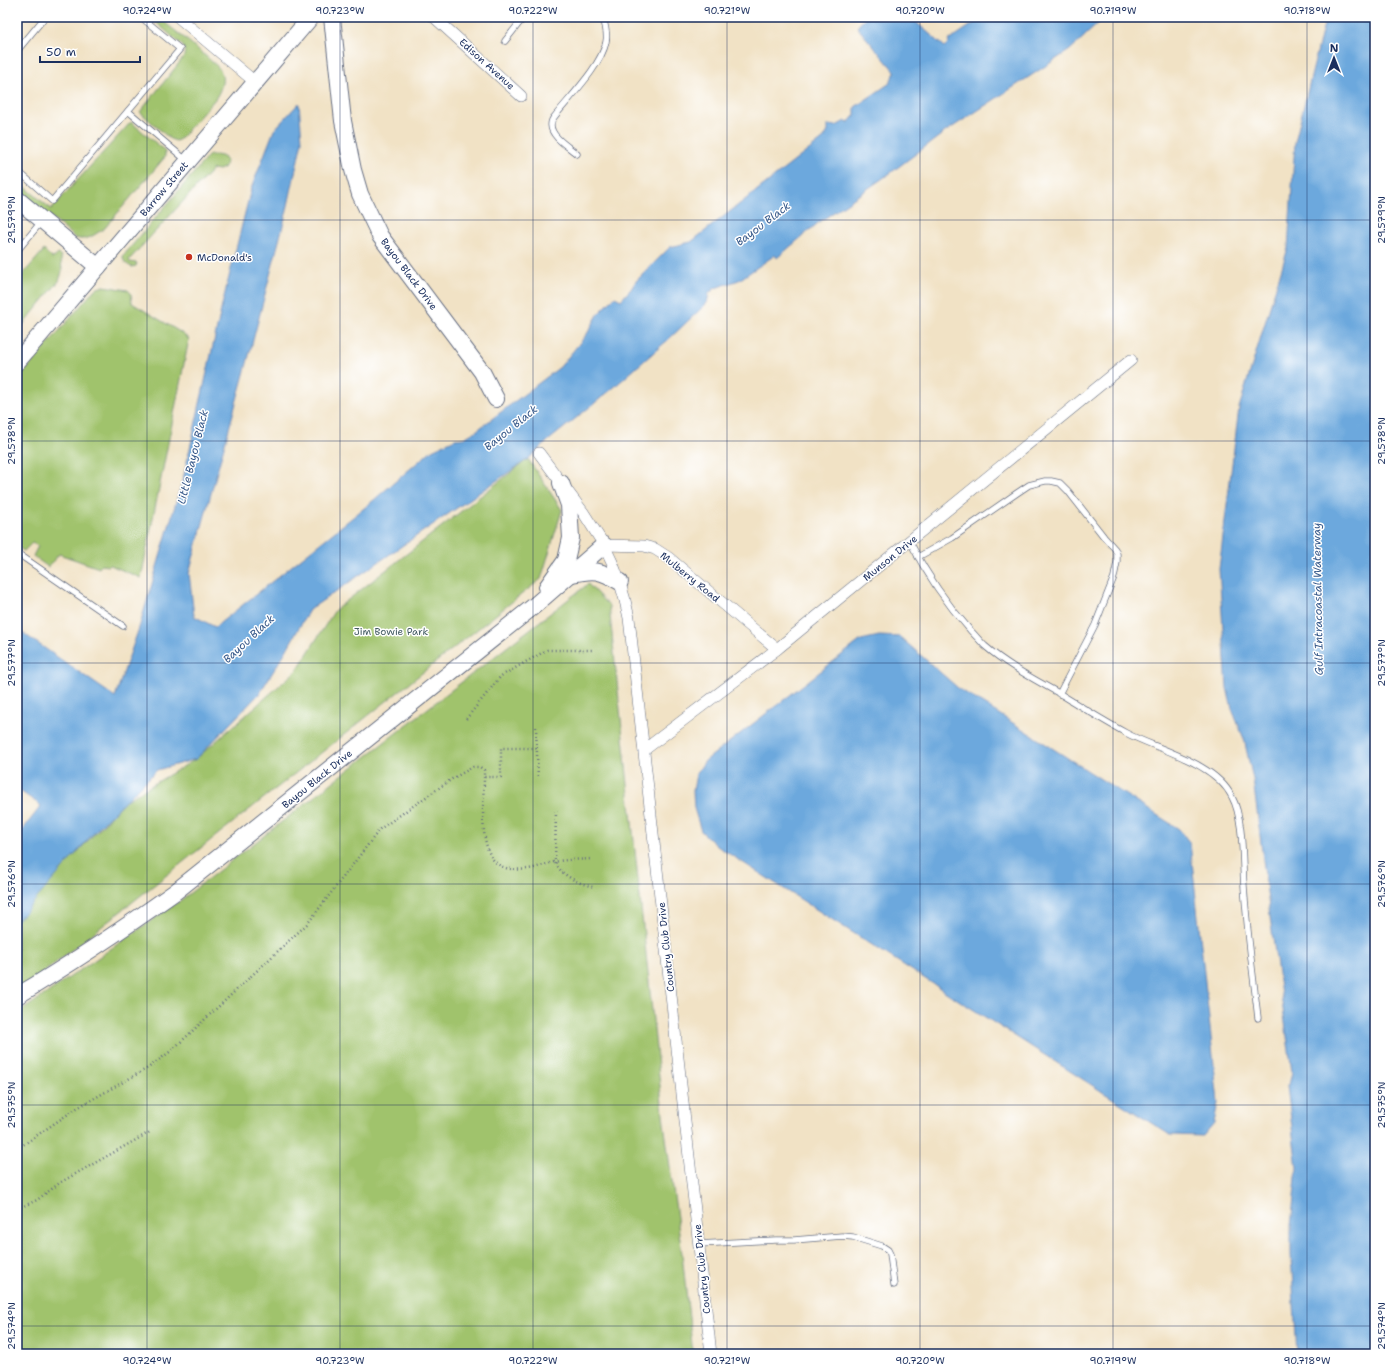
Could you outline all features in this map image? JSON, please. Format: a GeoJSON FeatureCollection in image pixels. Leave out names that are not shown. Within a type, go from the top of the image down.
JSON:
{"type":"FeatureCollection","features":[{"type":"Feature","properties":{"kind":"street"},"geometry":{"type":"LineString","coordinates":[[178,17],[255,82]]}},
{"type":"Feature","properties":{"kind":"street","name":"Barrow Street"},"geometry":{"type":"LineString","coordinates":[[17,362],[311,17]]}},
{"type":"Feature","properties":{"kind":"street","name":"Bayou Black Drive"},"geometry":{"type":"LineString","coordinates":[[332,17],[343,121],[353,170],[360,194],[380,236],[482,372],[496,399]]}},
{"type":"Feature","properties":{"kind":"street","name":"Edison Avenue"},"geometry":{"type":"LineString","coordinates":[[434,17],[522,96]]}},
{"type":"Feature","properties":{"kind":"street"},"geometry":{"type":"LineString","coordinates":[[17,199],[98,267]]}},
{"type":"Feature","properties":{"kind":"street","name":"Munson Drive"},"geometry":{"type":"LineString","coordinates":[[644,750],[777,649],[910,542],[1131,360]]}},
{"type":"Feature","properties":{"kind":"street"},"geometry":{"type":"LineString","coordinates":[[539,453],[583,512],[604,545]]}},
{"type":"Feature","properties":{"kind":"street"},"geometry":{"type":"LineString","coordinates":[[534,606],[566,560],[570,546],[571,515],[561,483]]}},
{"type":"Feature","properties":{"kind":"street","name":"Bayou Black Drive"},"geometry":{"type":"LineString","coordinates":[[17,996],[126,927],[175,892],[534,606],[604,545]]}},
{"type":"Feature","properties":{"kind":"street","name":"Country Club Drive"},"geometry":{"type":"LineString","coordinates":[[604,545],[614,563],[626,600],[629,618],[711,1354]]}},
{"type":"Feature","properties":{"kind":"street","name":"Mulberry Road"},"geometry":{"type":"LineString","coordinates":[[604,545],[644,546],[655,549],[669,558],[777,649]]}},
{"type":"Feature","properties":{"kind":"street"},"geometry":{"type":"LineString","coordinates":[[572,574],[589,570],[600,571],[620,582]]}},
{"type":"Feature","properties":{"kind":"lane"},"geometry":{"type":"LineString","coordinates":[[17,51],[45,17]]}},
{"type":"Feature","properties":{"kind":"lane"},"geometry":{"type":"LineString","coordinates":[[17,170],[52,201],[180,49],[141,17]]}},
{"type":"Feature","properties":{"kind":"lane"},"geometry":{"type":"LineString","coordinates":[[505,41],[524,17]]}},
{"type":"Feature","properties":{"kind":"lane"},"geometry":{"type":"LineString","coordinates":[[577,154],[556,136],[552,130],[551,124],[555,116],[595,66],[603,52],[606,41],[606,32],[603,17]]}},
{"type":"Feature","properties":{"kind":"lane"},"geometry":{"type":"LineString","coordinates":[[128,111],[187,162]]}},
{"type":"Feature","properties":{"kind":"lane"},"geometry":{"type":"LineString","coordinates":[[17,251],[43,220]]}},
{"type":"Feature","properties":{"kind":"lane"},"geometry":{"type":"LineString","coordinates":[[918,557],[952,538],[1029,485],[1045,481],[1060,483],[1115,549],[1117,554],[1117,562],[1114,576],[1095,625],[1059,694]]}},
{"type":"Feature","properties":{"kind":"lane"},"geometry":{"type":"LineString","coordinates":[[910,542],[942,597],[985,646],[1016,669],[1101,720],[1204,769],[1216,777],[1226,788],[1232,797],[1240,829],[1247,921],[1258,1018]]}},
{"type":"Feature","properties":{"kind":"lane"},"geometry":{"type":"LineString","coordinates":[[17,553],[123,626]]}},
{"type":"Feature","properties":{"kind":"lane"},"geometry":{"type":"LineString","coordinates":[[699,1244],[853,1237],[882,1246],[888,1250],[890,1254],[894,1285]]}},
{"type":"Feature","properties":{"kind":"path"},"geometry":{"type":"LineString","coordinates":[[466,719],[501,676],[547,650],[592,650]]}},
{"type":"Feature","properties":{"kind":"path"},"geometry":{"type":"LineString","coordinates":[[536,727],[538,779]]}},
{"type":"Feature","properties":{"kind":"path"},"geometry":{"type":"LineString","coordinates":[[484,777],[501,777],[501,748],[537,748]]}},
{"type":"Feature","properties":{"kind":"path"},"geometry":{"type":"LineString","coordinates":[[17,1149],[77,1108],[148,1068],[171,1051],[308,923],[380,829],[452,779],[473,767],[480,767],[484,770],[484,830],[486,846],[492,858],[500,866],[513,870],[540,867],[555,862],[591,859]]}},
{"type":"Feature","properties":{"kind":"path"},"geometry":{"type":"LineString","coordinates":[[556,811],[555,862],[558,868],[565,874],[585,885],[594,887]]}},
{"type":"Feature","properties":{"kind":"path"},"geometry":{"type":"LineString","coordinates":[[17,1209],[37,1200],[61,1182],[150,1132]]}},
{"type":"Feature","properties":{"kind":"green space"},"geometry":{"type":"Polygon","coordinates":[[[150,17],[158,17],[203,53],[218,67],[222,74],[222,85],[215,99],[180,139],[176,141],[170,139],[140,112],[183,58],[184,54],[183,46],[150,17]]]}},
{"type":"Feature","properties":{"kind":"green space"},"geometry":{"type":"Polygon","coordinates":[[[131,122],[162,148],[165,152],[165,157],[104,229],[94,235],[84,239],[75,238],[17,188],[17,180],[51,209],[131,122]]]}},
{"type":"Feature","properties":{"kind":"green space"},"geometry":{"type":"Polygon","coordinates":[[[209,155],[225,158],[226,164],[224,168],[219,170],[213,169],[129,260],[130,262],[137,263],[136,266],[132,267],[127,264],[123,256],[209,155]]]}},
{"type":"Feature","properties":{"kind":"green space"},"geometry":{"type":"Polygon","coordinates":[[[44,250],[52,258],[58,254],[61,256],[62,272],[59,281],[17,332],[17,281],[44,250]]]}},
{"type":"Feature","properties":{"kind":"green space"},"geometry":{"type":"Polygon","coordinates":[[[104,286],[128,290],[131,293],[132,303],[189,339],[141,578],[110,565],[101,565],[99,568],[59,554],[48,567],[33,556],[38,546],[32,543],[24,551],[17,547],[17,380],[95,289],[104,286]]]}},
{"type":"Feature","properties":{"kind":"green space","name":"Jim Bowie Park"},"geometry":{"type":"Polygon","coordinates":[[[528,459],[562,510],[541,579],[34,980],[17,990],[17,917],[125,801],[196,759],[297,670],[335,610],[528,459]]]}},
{"type":"Feature","properties":{"kind":"green space"},"geometry":{"type":"Polygon","coordinates":[[[588,584],[609,606],[664,1123],[682,1254],[693,1354],[17,1354],[17,1014],[181,900],[588,584]]]}},
{"type":"Feature","properties":{"kind":"water"},"geometry":{"type":"Polygon","coordinates":[[[866,17],[910,17],[945,47],[949,43],[948,41],[983,17],[1105,17],[1070,50],[945,132],[889,174],[818,223],[777,258],[775,255],[739,280],[715,288],[709,293],[707,303],[670,338],[612,389],[528,459],[309,610],[286,651],[259,694],[196,759],[157,770],[98,828],[17,921],[17,837],[41,806],[17,789],[17,629],[115,697],[139,628],[184,475],[223,301],[251,189],[274,130],[299,103],[302,141],[287,210],[246,367],[189,573],[194,616],[215,627],[368,505],[432,450],[455,439],[464,438],[476,431],[560,367],[587,334],[599,313],[615,297],[621,300],[636,281],[670,247],[691,242],[824,138],[828,131],[828,125],[836,126],[845,121],[848,123],[855,115],[855,107],[890,83],[893,75],[896,73],[857,27],[866,17]]]}},
{"type":"Feature","properties":{"kind":"water","name":"Gulf Intracoastal Waterway"},"geometry":{"type":"Polygon","coordinates":[[[1327,17],[1375,17],[1375,1354],[1297,1354],[1291,1254],[1291,1226],[1297,1168],[1287,1086],[1292,1072],[1271,924],[1253,779],[1244,739],[1232,709],[1227,688],[1219,569],[1239,408],[1288,248],[1295,142],[1327,17]]]}},
{"type":"Feature","properties":{"kind":"water"},"geometry":{"type":"Polygon","coordinates":[[[879,636],[900,637],[958,688],[1179,829],[1190,843],[1218,1102],[1214,1123],[1203,1136],[1170,1135],[717,846],[701,831],[694,808],[693,791],[696,774],[705,761],[861,640],[879,636]]]}},
{"type":"Feature","properties":{"kind":"place","name":"McDonald's"},"geometry":{"type":"Point","coordinates":[189,257]}},
{"type":"Feature","properties":{"kind":"water label","name":"Bayou Black"},"geometry":{"type":"Point","coordinates":[763,224]}},
{"type":"Feature","properties":{"kind":"water label","name":"Bayou Black"},"geometry":{"type":"Point","coordinates":[511,428]}},
{"type":"Feature","properties":{"kind":"water label","name":"Little Bayou Black"},"geometry":{"type":"Point","coordinates":[193,457]}},
{"type":"Feature","properties":{"kind":"water label","name":"Bayou Black"},"geometry":{"type":"Point","coordinates":[249,639]}}]}
